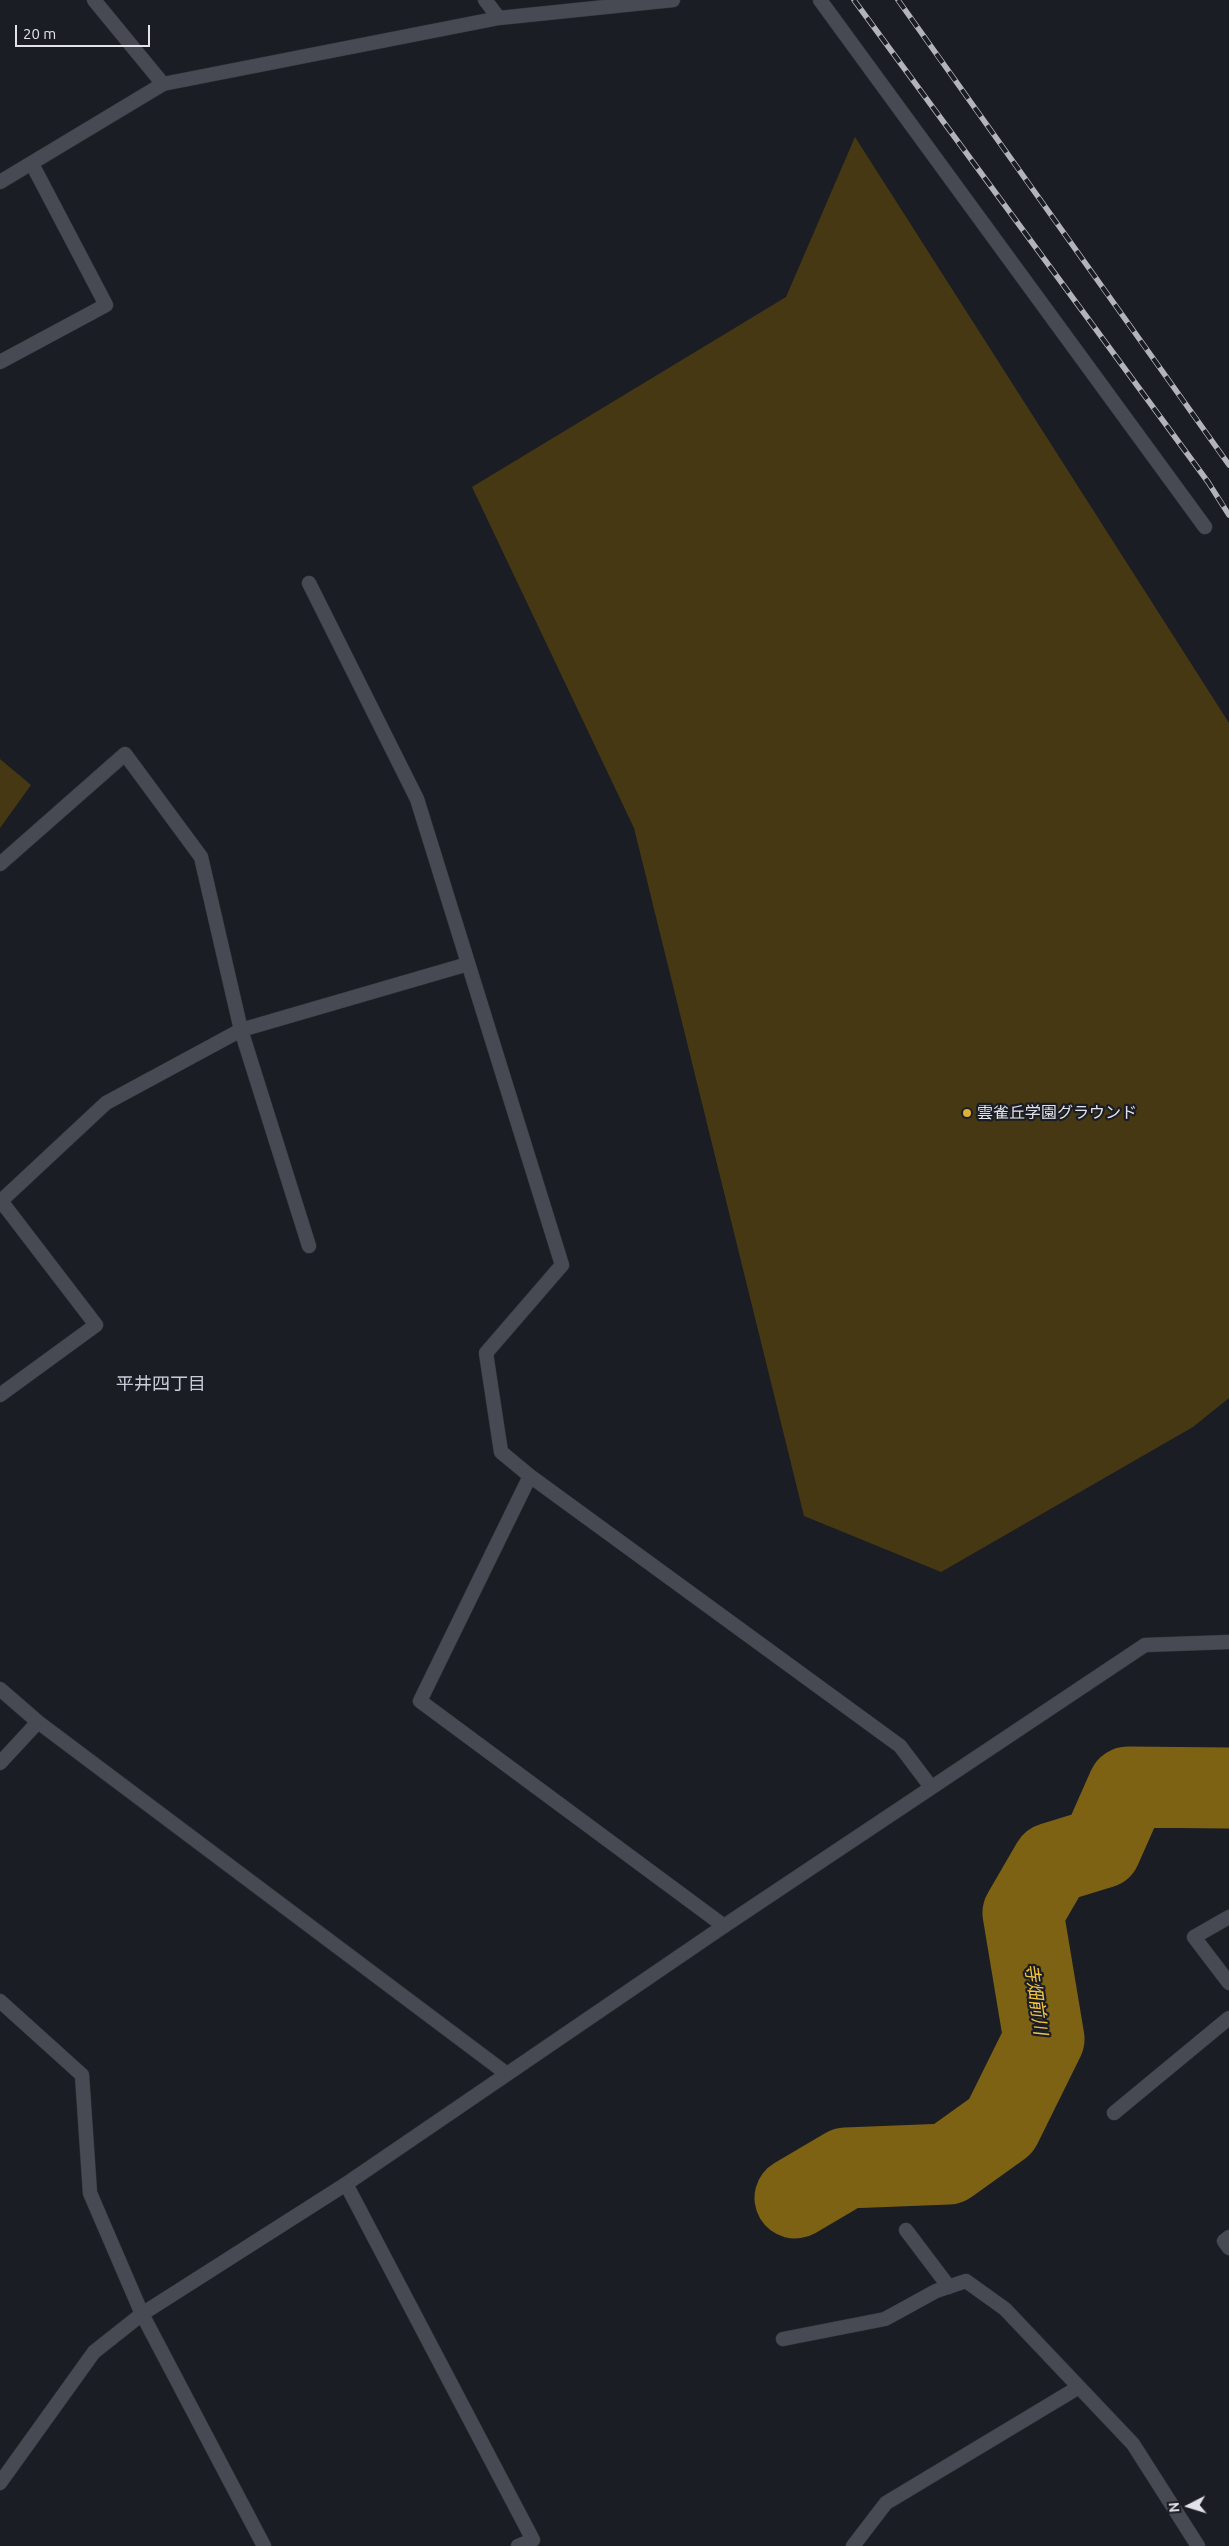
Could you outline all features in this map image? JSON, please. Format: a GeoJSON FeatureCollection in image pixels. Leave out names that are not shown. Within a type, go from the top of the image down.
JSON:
{"type":"FeatureCollection","features":[{"type":"Feature","properties":{"kind":"street"},"geometry":{"type":"LineString","coordinates":[[94,0],[163,84]]}},
{"type":"Feature","properties":{"kind":"street"},"geometry":{"type":"LineString","coordinates":[[485,0],[499,18]]}},
{"type":"Feature","properties":{"kind":"street"},"geometry":{"type":"LineString","coordinates":[[0,182],[163,84],[499,18],[673,0]]}},
{"type":"Feature","properties":{"kind":"street"},"geometry":{"type":"LineString","coordinates":[[820,0],[1205,527]]}},
{"type":"Feature","properties":{"kind":"street"},"geometry":{"type":"LineString","coordinates":[[0,362],[106,306],[32,164]]}},
{"type":"Feature","properties":{"kind":"street"},"geometry":{"type":"LineString","coordinates":[[309,583],[417,799],[562,1265],[486,1353],[500,1452],[530,1476],[900,1746],[931,1787]]}},
{"type":"Feature","properties":{"kind":"street"},"geometry":{"type":"LineString","coordinates":[[0,864],[125,754],[202,857],[241,1030],[308,1246]]}},
{"type":"Feature","properties":{"kind":"street"},"geometry":{"type":"LineString","coordinates":[[0,1395],[96,1326],[1,1201],[106,1103],[241,1030],[468,964]]}},
{"type":"Feature","properties":{"kind":"street"},"geometry":{"type":"LineString","coordinates":[[530,1476],[420,1701],[724,1926]]}},
{"type":"Feature","properties":{"kind":"street"},"geometry":{"type":"LineString","coordinates":[[0,2483],[94,2352],[142,2314],[346,2184],[724,1926],[1146,1645],[1229,1642]]}},
{"type":"Feature","properties":{"kind":"street"},"geometry":{"type":"LineString","coordinates":[[0,1689],[38,1722],[508,2074]]}},
{"type":"Feature","properties":{"kind":"street"},"geometry":{"type":"LineString","coordinates":[[0,1763],[38,1722]]}},
{"type":"Feature","properties":{"kind":"street"},"geometry":{"type":"LineString","coordinates":[[1229,1917],[1194,1937],[1229,1983]]}},
{"type":"Feature","properties":{"kind":"street"},"geometry":{"type":"LineString","coordinates":[[0,2001],[82,2075],[90,2193],[142,2314],[264,2546]]}},
{"type":"Feature","properties":{"kind":"street"},"geometry":{"type":"LineString","coordinates":[[1114,2113],[1229,2018]]}},
{"type":"Feature","properties":{"kind":"street"},"geometry":{"type":"LineString","coordinates":[[346,2184],[533,2540],[518,2546]]}},
{"type":"Feature","properties":{"kind":"street"},"geometry":{"type":"LineString","coordinates":[[906,2230],[949,2287]]}},
{"type":"Feature","properties":{"kind":"street"},"geometry":{"type":"LineString","coordinates":[[1229,2237],[1224,2241],[1229,2248]]}},
{"type":"Feature","properties":{"kind":"street"},"geometry":{"type":"LineString","coordinates":[[783,2338],[885,2319],[936,2291],[966,2281],[1005,2308],[1132,2444],[1198,2546]]}},
{"type":"Feature","properties":{"kind":"street"},"geometry":{"type":"LineString","coordinates":[[861,2542],[886,2503],[1079,2387]]}},
{"type":"Feature","properties":{"kind":"shaded area","name":"雲雀丘学園グラウンド"},"geometry":{"type":"Polygon","coordinates":[[[855,137],[1229,723],[1229,1398],[1193,1427],[941,1572],[804,1516],[634,828],[472,487],[786,297],[855,137]]]}},
{"type":"Feature","properties":{"kind":"shaded area"},"geometry":{"type":"Polygon","coordinates":[[[0,759],[31,785],[0,828],[0,759]]]}},
{"type":"Feature","properties":{"kind":"waterway","name":"寺畑前川"},"geometry":{"type":"LineString","coordinates":[[795,2198],[846,2168],[948,2164],[1001,2126],[1044,2039],[1023,1913],[1052,1863],[1101,1848],[1128,1787],[1229,1788]]}},
{"type":"Feature","properties":{"kind":"railway"},"geometry":{"type":"LineString","coordinates":[[854,0],[1208,482],[1229,515]]}},
{"type":"Feature","properties":{"kind":"railway"},"geometry":{"type":"LineString","coordinates":[[898,0],[1229,465]]}},
{"type":"Feature","properties":{"kind":"place","name":"雲雀丘学園グラウンド"},"geometry":{"type":"Point","coordinates":[967,1113]}},
{"type":"Feature","properties":{"kind":"district","name":"平井四丁目"},"geometry":{"type":"Point","coordinates":[161,1384]}}]}
